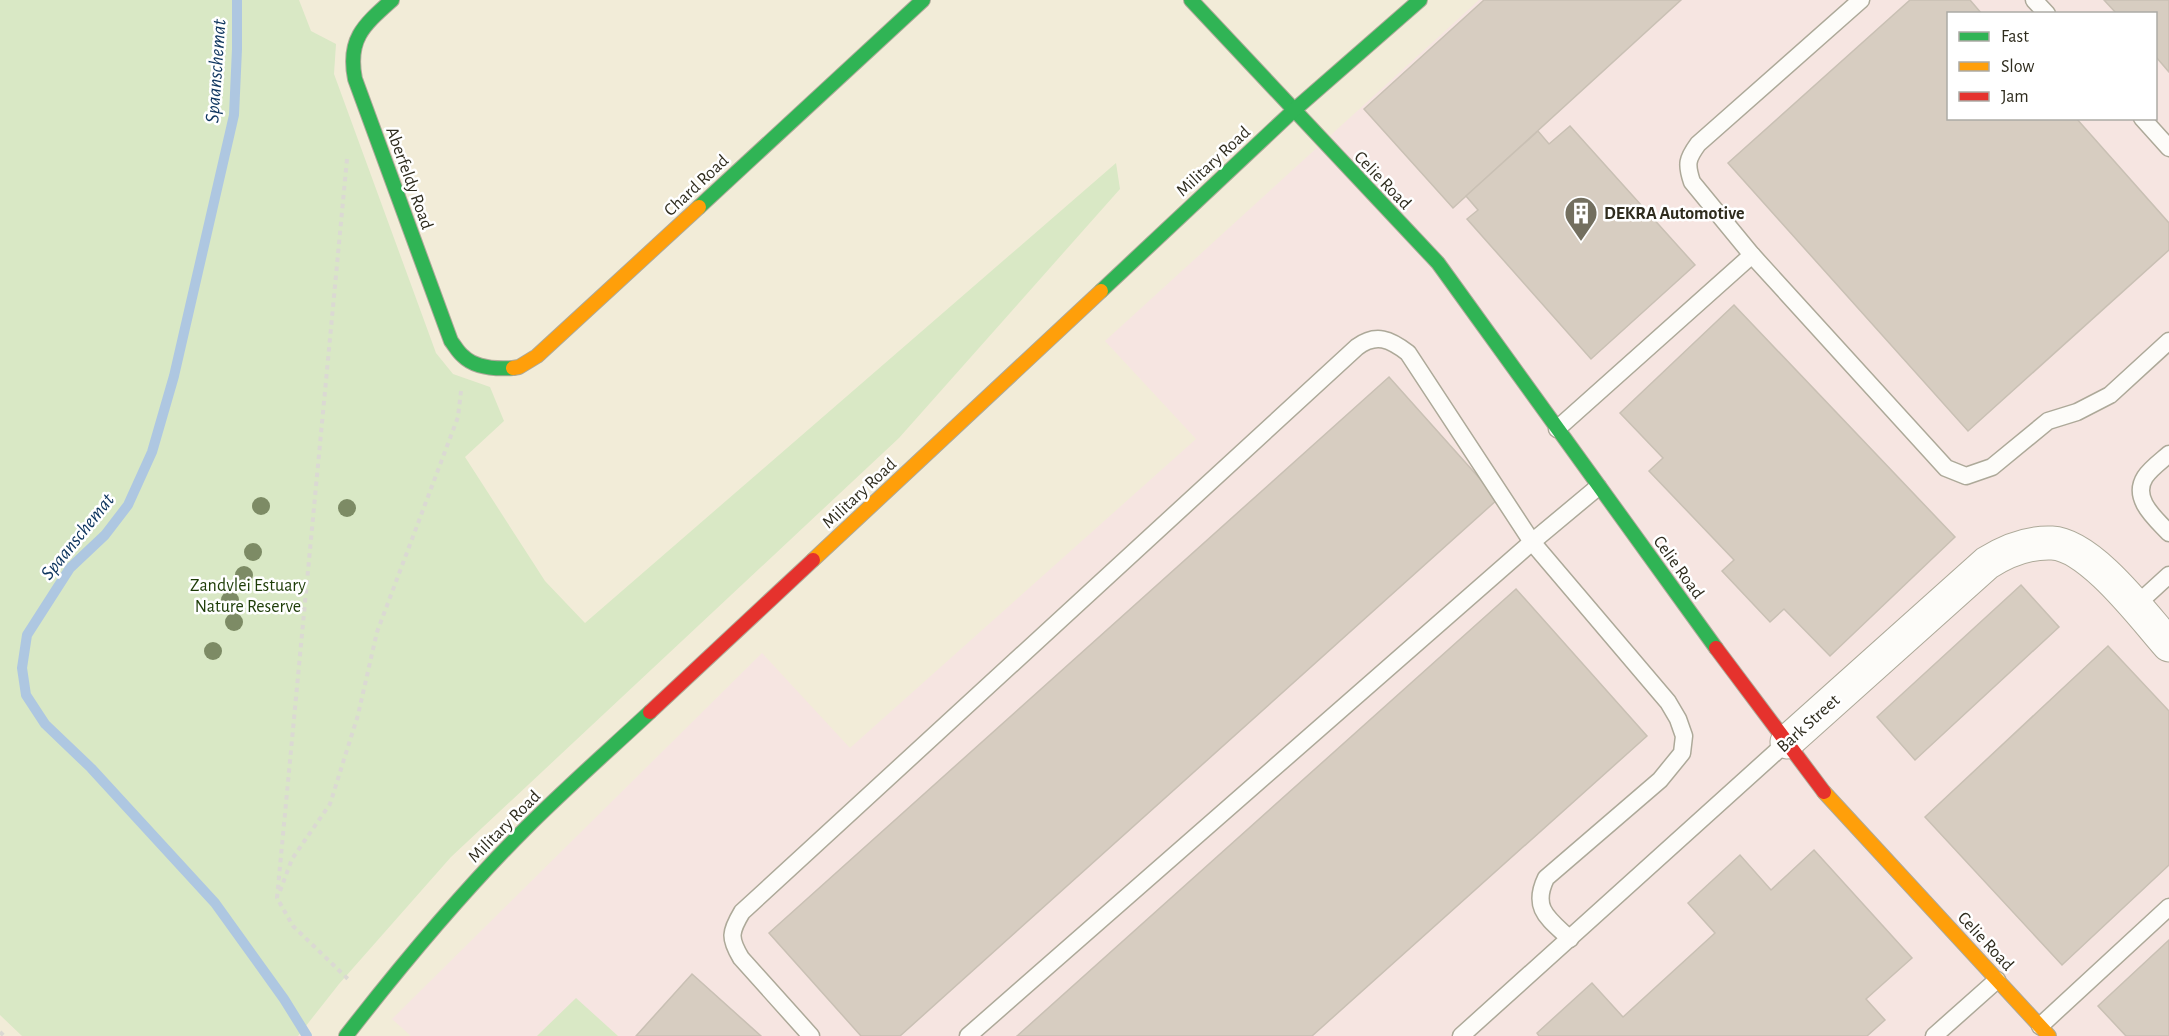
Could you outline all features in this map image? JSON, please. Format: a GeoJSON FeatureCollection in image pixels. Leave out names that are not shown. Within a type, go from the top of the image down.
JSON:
{"type":"FeatureCollection","features":[{"type":"Feature","properties":{"kind":"street","name":"Aberfeldy Road"},"geometry":{"type":"LineString","coordinates":[[392,0],[366,24],[353,44],[350,58],[352,69],[451,341],[464,358]]}},
{"type":"Feature","properties":{"kind":"street","name":"Chard Road"},"geometry":{"type":"LineString","coordinates":[[464,358],[480,365],[499,369],[519,367],[537,356],[923,0]]}},
{"type":"Feature","properties":{"kind":"street","name":"Celie Road"},"geometry":{"type":"LineString","coordinates":[[1191,0],[1438,263],[1598,487],[1824,792],[2044,1031]]}},
{"type":"Feature","properties":{"kind":"street","name":"Military Road"},"geometry":{"type":"LineString","coordinates":[[350,1031],[431,931],[526,828],[1293,111],[1420,0]]}},
{"type":"Feature","properties":{"kind":"street","name":"Bark Street"},"geometry":{"type":"LineString","coordinates":[[1787,742],[1987,563],[2004,553],[2029,545],[2054,543],[2074,551],[2105,572],[2169,645]]}},
{"type":"Feature","properties":{"kind":"lane"},"geometry":{"type":"LineString","coordinates":[[1861,0],[1698,144],[1690,155],[1687,168],[1692,182],[1752,255],[1946,468],[1966,476],[1992,467],[2048,421],[2078,412],[2110,395],[2169,341]]}},
{"type":"Feature","properties":{"kind":"lane"},"geometry":{"type":"LineString","coordinates":[[2034,0],[2045,12]]}},
{"type":"Feature","properties":{"kind":"lane"},"geometry":{"type":"LineString","coordinates":[[2144,120],[2169,148]]}},
{"type":"Feature","properties":{"kind":"lane"},"geometry":{"type":"LineString","coordinates":[[1557,429],[1752,255]]}},
{"type":"Feature","properties":{"kind":"lane"},"geometry":{"type":"LineString","coordinates":[[811,1036],[741,958],[731,943],[734,926],[742,912],[1363,342],[1373,338],[1391,341],[1408,352],[1532,542],[1668,702],[1678,719],[1684,736],[1682,753],[1660,780],[1546,878],[1541,889],[1539,903],[1546,916],[1570,939]]}},
{"type":"Feature","properties":{"kind":"lane"},"geometry":{"type":"LineString","coordinates":[[2169,454],[2145,476],[2141,484],[2141,495],[2150,513],[2169,533]]}},
{"type":"Feature","properties":{"kind":"lane"},"geometry":{"type":"LineString","coordinates":[[968,1036],[1532,542],[1598,487]]}},
{"type":"Feature","properties":{"kind":"lane"},"geometry":{"type":"LineString","coordinates":[[2135,606],[2169,575]]}},
{"type":"Feature","properties":{"kind":"lane","name":"Bark Street"},"geometry":{"type":"LineString","coordinates":[[1461,1036],[1787,742]]}},
{"type":"Feature","properties":{"kind":"lane"},"geometry":{"type":"LineString","coordinates":[[2044,1031],[2169,907]]}},
{"type":"Feature","properties":{"kind":"lane"},"geometry":{"type":"LineString","coordinates":[[1934,1036],[1997,980]]}},
{"type":"Feature","properties":{"kind":"path"},"geometry":{"type":"LineString","coordinates":[[348,150],[278,897],[293,926],[350,982]]}},
{"type":"Feature","properties":{"kind":"path"},"geometry":{"type":"LineString","coordinates":[[278,897],[292,859],[330,804],[358,715],[377,632],[458,417],[464,358]]}},
{"type":"Feature","properties":{"kind":"path"},"geometry":{"type":"LineString","coordinates":[[0,1032],[4,1036]]}},
{"type":"Feature","properties":{"kind":"shaded area"},"geometry":{"type":"Polygon","coordinates":[[[1479,0],[2169,0],[2169,1036],[618,1036],[576,999],[537,1036],[411,1036],[392,1019],[762,653],[850,748],[1196,439],[1105,341],[1479,0]]]}},
{"type":"Feature","properties":{"kind":"green space","name":"Zandvlei Estuary Nature Reserve"},"geometry":{"type":"Polygon","coordinates":[[[0,0],[299,0],[311,31],[336,44],[334,74],[436,353],[453,374],[490,387],[504,421],[465,457],[545,581],[585,623],[1116,163],[1120,189],[899,438],[451,857],[339,984],[298,1036],[22,1036],[0,1015],[0,0]]]}},
{"type":"Feature","properties":{"kind":"green space"},"geometry":{"type":"Polygon","coordinates":[[[576,998],[618,1036],[537,1036],[576,998]]]}},
{"type":"Feature","properties":{"kind":"building"},"geometry":{"type":"Polygon","coordinates":[[[1484,0],[1681,0],[1453,208],[1364,109],[1484,0]]]}},
{"type":"Feature","properties":{"kind":"building"},"geometry":{"type":"Polygon","coordinates":[[[1910,0],[1970,0],[1980,12],[1947,12],[1947,120],[2078,120],[2169,223],[2169,250],[1968,431],[1728,163],[1910,0]]]}},
{"type":"Feature","properties":{"kind":"building"},"geometry":{"type":"Polygon","coordinates":[[[2104,0],[2169,0],[2169,72],[2157,58],[2157,12],[2115,12],[2104,0]]]}},
{"type":"Feature","properties":{"kind":"building","name":"DEKRA Automotive"},"geometry":{"type":"Polygon","coordinates":[[[1570,126],[1695,265],[1591,359],[1467,219],[1478,210],[1466,196],[1538,131],[1549,144],[1570,126]]]}},
{"type":"Feature","properties":{"kind":"building"},"geometry":{"type":"Polygon","coordinates":[[[1734,305],[1955,537],[1830,656],[1784,609],[1770,622],[1722,571],[1734,560],[1649,471],[1663,458],[1620,413],[1734,305]]]}},
{"type":"Feature","properties":{"kind":"building"},"geometry":{"type":"Polygon","coordinates":[[[1389,377],[1498,499],[900,1036],[861,1036],[769,933],[1389,377]]]}},
{"type":"Feature","properties":{"kind":"building"},"geometry":{"type":"Polygon","coordinates":[[[2021,585],[2059,627],[1915,760],[1877,717],[2021,585]]]}},
{"type":"Feature","properties":{"kind":"building"},"geometry":{"type":"Polygon","coordinates":[[[1516,589],[1647,736],[1312,1036],[1017,1036],[1516,589]]]}},
{"type":"Feature","properties":{"kind":"building"},"geometry":{"type":"Polygon","coordinates":[[[2108,646],[2169,711],[2169,865],[2062,965],[1925,817],[2108,646]]]}},
{"type":"Feature","properties":{"kind":"building"},"geometry":{"type":"Polygon","coordinates":[[[1814,850],[1912,958],[1866,999],[1885,1020],[1867,1036],[1539,1036],[1537,1033],[1592,983],[1623,1017],[1715,933],[1688,903],[1740,855],[1771,890],[1814,850]]]}},
{"type":"Feature","properties":{"kind":"building"},"geometry":{"type":"Polygon","coordinates":[[[2169,940],[2169,1036],[2126,1036],[2098,1006],[2169,940]]]}},
{"type":"Feature","properties":{"kind":"building"},"geometry":{"type":"Polygon","coordinates":[[[692,974],[761,1036],[636,1036],[692,974]]]}},
{"type":"Feature","properties":{"kind":"waterway","name":"Spaanschemat"},"geometry":{"type":"LineString","coordinates":[[237,0],[234,115],[174,376],[152,452],[128,505],[105,535],[70,568],[27,635],[22,668],[26,695],[45,724],[91,768],[215,903],[284,999],[307,1036]]}},
{"type":"Feature","properties":{"kind":"traffic: fast"},"geometry":{"type":"LineString","coordinates":[[392,0],[373,17],[360,34],[353,53],[355,79],[451,341],[461,354],[474,363],[494,368],[513,368]]}},
{"type":"Feature","properties":{"kind":"traffic: fast"},"geometry":{"type":"LineString","coordinates":[[699,207],[923,0]]}},
{"type":"Feature","properties":{"kind":"traffic: fast"},"geometry":{"type":"LineString","coordinates":[[1191,0],[1438,263],[1716,648]]}},
{"type":"Feature","properties":{"kind":"traffic: fast"},"geometry":{"type":"LineString","coordinates":[[1101,291],[1293,111],[1420,0]]}},
{"type":"Feature","properties":{"kind":"traffic: fast"},"geometry":{"type":"LineString","coordinates":[[346,1036],[433,929],[478,878],[556,798],[650,712]]}},
{"type":"Feature","properties":{"kind":"traffic: slow"},"geometry":{"type":"LineString","coordinates":[[513,368],[537,356],[699,207]]}},
{"type":"Feature","properties":{"kind":"traffic: slow"},"geometry":{"type":"LineString","coordinates":[[813,560],[1101,291]]}},
{"type":"Feature","properties":{"kind":"traffic: slow"},"geometry":{"type":"LineString","coordinates":[[1824,792],[2049,1036]]}},
{"type":"Feature","properties":{"kind":"traffic: jam"},"geometry":{"type":"LineString","coordinates":[[650,712],[813,560]]}},
{"type":"Feature","properties":{"kind":"traffic: jam"},"geometry":{"type":"LineString","coordinates":[[1716,648],[1824,792]]}},
{"type":"Feature","properties":{"kind":"place","name":"DEKRA Automotive"},"geometry":{"type":"Point","coordinates":[1581,242]}}]}
